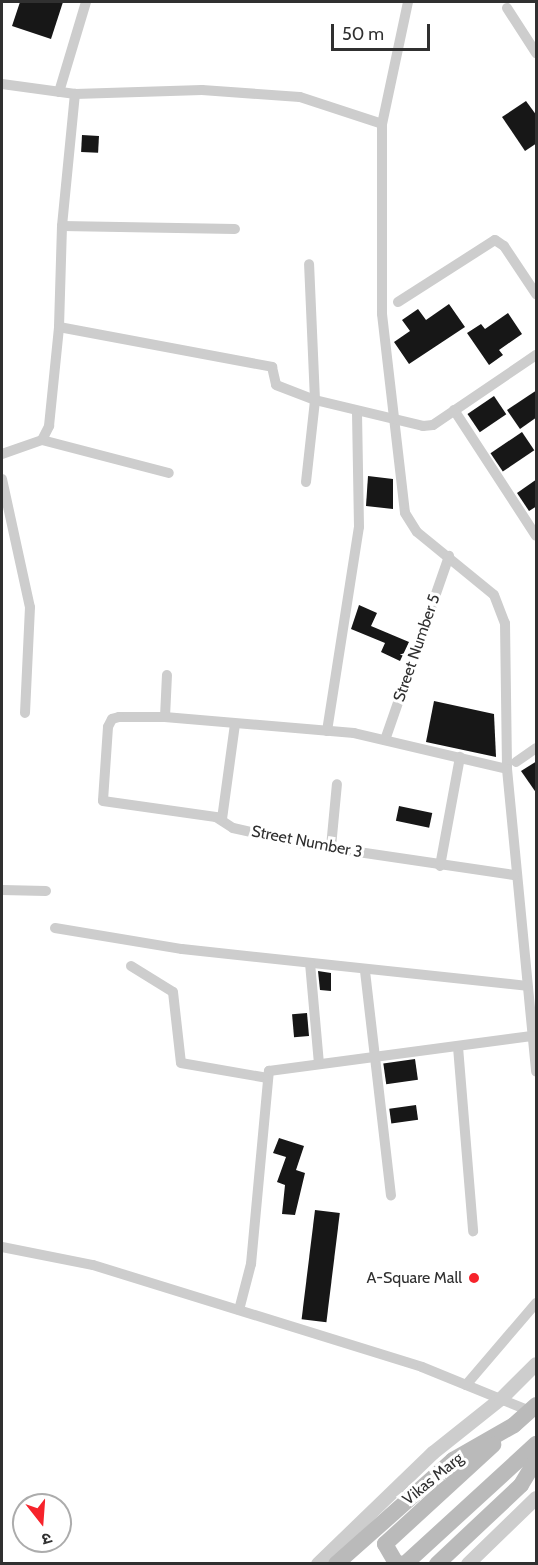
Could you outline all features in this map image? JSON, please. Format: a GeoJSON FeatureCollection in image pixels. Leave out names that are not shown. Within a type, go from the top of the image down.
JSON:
{"type":"FeatureCollection","features":[{"type":"Feature","properties":{"kind":"main road","name":"Vikas Marg"},"geometry":{"type":"LineString","coordinates":[[336,1563],[453,1460],[514,1425],[533,1408]]}},
{"type":"Feature","properties":{"kind":"main road"},"geometry":{"type":"LineString","coordinates":[[514,1425],[385,1544],[396,1563],[404,1563],[537,1444]]}},
{"type":"Feature","properties":{"kind":"main road"},"geometry":{"type":"LineString","coordinates":[[437,1563],[521,1485],[537,1460]]}},
{"type":"Feature","properties":{"kind":"street"},"geometry":{"type":"LineString","coordinates":[[60,92],[86,2]]}},
{"type":"Feature","properties":{"kind":"street"},"geometry":{"type":"LineString","coordinates":[[408,2],[382,124],[382,314],[405,513],[417,532],[494,595],[505,623],[507,769],[514,875],[537,1072]]}},
{"type":"Feature","properties":{"kind":"street"},"geometry":{"type":"LineString","coordinates":[[507,8],[537,53]]}},
{"type":"Feature","properties":{"kind":"street"},"geometry":{"type":"LineString","coordinates":[[2,84],[75,94],[202,90],[300,97],[382,124]]}},
{"type":"Feature","properties":{"kind":"street"},"geometry":{"type":"LineString","coordinates":[[42,440],[49,426],[58,327],[62,226],[75,94]]}},
{"type":"Feature","properties":{"kind":"street"},"geometry":{"type":"LineString","coordinates":[[62,226],[236,229]]}},
{"type":"Feature","properties":{"kind":"street"},"geometry":{"type":"LineString","coordinates":[[398,302],[495,240],[504,246],[537,294]]}},
{"type":"Feature","properties":{"kind":"street"},"geometry":{"type":"LineString","coordinates":[[306,482],[315,400],[309,264]]}},
{"type":"Feature","properties":{"kind":"street"},"geometry":{"type":"LineString","coordinates":[[58,327],[272,368],[276,386],[315,400],[396,421],[433,425],[537,355]]}},
{"type":"Feature","properties":{"kind":"street"},"geometry":{"type":"LineString","coordinates":[[453,410],[537,536]]}},
{"type":"Feature","properties":{"kind":"street"},"geometry":{"type":"LineString","coordinates":[[327,732],[359,527],[357,411]]}},
{"type":"Feature","properties":{"kind":"street"},"geometry":{"type":"LineString","coordinates":[[2,454],[42,440],[169,473]]}},
{"type":"Feature","properties":{"kind":"street"},"geometry":{"type":"LineString","coordinates":[[2,479],[30,607],[26,713]]}},
{"type":"Feature","properties":{"kind":"street","name":"Street Number 5"},"geometry":{"type":"LineString","coordinates":[[385,740],[449,556]]}},
{"type":"Feature","properties":{"kind":"street"},"geometry":{"type":"LineString","coordinates":[[166,675],[165,717],[327,732],[385,740],[507,769]]}},
{"type":"Feature","properties":{"kind":"street","name":"Street Number 3"},"geometry":{"type":"LineString","coordinates":[[165,717],[112,719],[103,801],[222,819],[233,828],[331,847],[440,866],[514,875]]}},
{"type":"Feature","properties":{"kind":"street"},"geometry":{"type":"LineString","coordinates":[[222,819],[235,724]]}},
{"type":"Feature","properties":{"kind":"street"},"geometry":{"type":"LineString","coordinates":[[516,762],[537,748]]}},
{"type":"Feature","properties":{"kind":"street"},"geometry":{"type":"LineString","coordinates":[[440,866],[460,757]]}},
{"type":"Feature","properties":{"kind":"street"},"geometry":{"type":"LineString","coordinates":[[331,847],[337,784]]}},
{"type":"Feature","properties":{"kind":"street"},"geometry":{"type":"LineString","coordinates":[[2,890],[45,891]]}},
{"type":"Feature","properties":{"kind":"street"},"geometry":{"type":"LineString","coordinates":[[55,928],[182,949],[365,971],[527,986]]}},
{"type":"Feature","properties":{"kind":"street"},"geometry":{"type":"LineString","coordinates":[[309,963],[319,1063]]}},
{"type":"Feature","properties":{"kind":"street"},"geometry":{"type":"LineString","coordinates":[[131,966],[173,992],[181,1063],[268,1078]]}},
{"type":"Feature","properties":{"kind":"street"},"geometry":{"type":"LineString","coordinates":[[365,971],[391,1196]]}},
{"type":"Feature","properties":{"kind":"street"},"geometry":{"type":"LineString","coordinates":[[238,1310],[250,1264],[268,1078],[274,1068],[375,1058],[532,1036]]}},
{"type":"Feature","properties":{"kind":"street"},"geometry":{"type":"LineString","coordinates":[[458,1047],[473,1231]]}},
{"type":"Feature","properties":{"kind":"street"},"geometry":{"type":"LineString","coordinates":[[2,1247],[93,1265],[422,1367],[501,1399],[533,1408]]}},
{"type":"Feature","properties":{"kind":"street"},"geometry":{"type":"LineString","coordinates":[[466,1385],[537,1303]]}},
{"type":"Feature","properties":{"kind":"street"},"geometry":{"type":"LineString","coordinates":[[318,1563],[433,1453],[501,1399],[537,1365]]}},
{"type":"Feature","properties":{"kind":"street"},"geometry":{"type":"LineString","coordinates":[[468,1563],[537,1498]]}},
{"type":"Feature","properties":{"kind":"building"},"geometry":{"type":"Polygon","coordinates":[[[20,2],[63,2],[51,39],[12,26],[20,2]]]}},
{"type":"Feature","properties":{"kind":"building"},"geometry":{"type":"Polygon","coordinates":[[[526,101],[537,116],[537,143],[525,151],[502,117],[526,101]]]}},
{"type":"Feature","properties":{"kind":"building"},"geometry":{"type":"Polygon","coordinates":[[[82,135],[99,136],[98,153],[81,152],[82,135]]]}},
{"type":"Feature","properties":{"kind":"building"},"geometry":{"type":"Polygon","coordinates":[[[449,304],[465,327],[409,364],[394,342],[410,331],[402,320],[418,309],[426,320],[449,304]]]}},
{"type":"Feature","properties":{"kind":"building"},"geometry":{"type":"Polygon","coordinates":[[[508,313],[522,334],[499,350],[503,355],[489,365],[467,333],[481,324],[485,329],[508,313]]]}},
{"type":"Feature","properties":{"kind":"building"},"geometry":{"type":"Polygon","coordinates":[[[537,390],[537,417],[520,429],[507,410],[537,390]]]}},
{"type":"Feature","properties":{"kind":"building"},"geometry":{"type":"Polygon","coordinates":[[[494,396],[506,414],[480,432],[467,414],[494,396]]]}},
{"type":"Feature","properties":{"kind":"building"},"geometry":{"type":"Polygon","coordinates":[[[522,432],[534,450],[503,471],[490,453],[522,432]]]}},
{"type":"Feature","properties":{"kind":"building"},"geometry":{"type":"Polygon","coordinates":[[[368,476],[393,479],[393,509],[366,506],[368,476]]]}},
{"type":"Feature","properties":{"kind":"building"},"geometry":{"type":"Polygon","coordinates":[[[537,479],[537,506],[529,511],[517,493],[537,479]]]}},
{"type":"Feature","properties":{"kind":"building"},"geometry":{"type":"Polygon","coordinates":[[[359,605],[377,613],[371,626],[409,642],[400,661],[381,652],[385,643],[351,629],[359,605]]]}},
{"type":"Feature","properties":{"kind":"building"},"geometry":{"type":"Polygon","coordinates":[[[434,701],[494,714],[496,757],[426,742],[434,701]]]}},
{"type":"Feature","properties":{"kind":"building"},"geometry":{"type":"Polygon","coordinates":[[[537,761],[537,794],[521,771],[537,761]]]}},
{"type":"Feature","properties":{"kind":"building"},"geometry":{"type":"Polygon","coordinates":[[[399,806],[432,813],[429,828],[396,821],[399,806]]]}},
{"type":"Feature","properties":{"kind":"building"},"geometry":{"type":"Polygon","coordinates":[[[318,971],[331,973],[331,991],[320,990],[318,971]]]}},
{"type":"Feature","properties":{"kind":"building"},"geometry":{"type":"Polygon","coordinates":[[[307,1013],[309,1036],[294,1037],[292,1014],[307,1013]]]}},
{"type":"Feature","properties":{"kind":"building"},"geometry":{"type":"Polygon","coordinates":[[[415,1059],[418,1080],[386,1084],[383,1063],[415,1059]]]}},
{"type":"Feature","properties":{"kind":"building"},"geometry":{"type":"Polygon","coordinates":[[[416,1105],[418,1120],[391,1124],[389,1109],[416,1105]]]}},
{"type":"Feature","properties":{"kind":"building"},"geometry":{"type":"Polygon","coordinates":[[[279,1138],[304,1146],[296,1170],[305,1173],[295,1215],[282,1214],[285,1185],[277,1182],[286,1157],[273,1153],[279,1138]]]}},
{"type":"Feature","properties":{"kind":"building"},"geometry":{"type":"Polygon","coordinates":[[[315,1210],[340,1213],[326,1322],[302,1319],[315,1210]]]}},
{"type":"Feature","properties":{"kind":"place","name":"A-Square Mall"},"geometry":{"type":"Point","coordinates":[474,1278]}}]}
